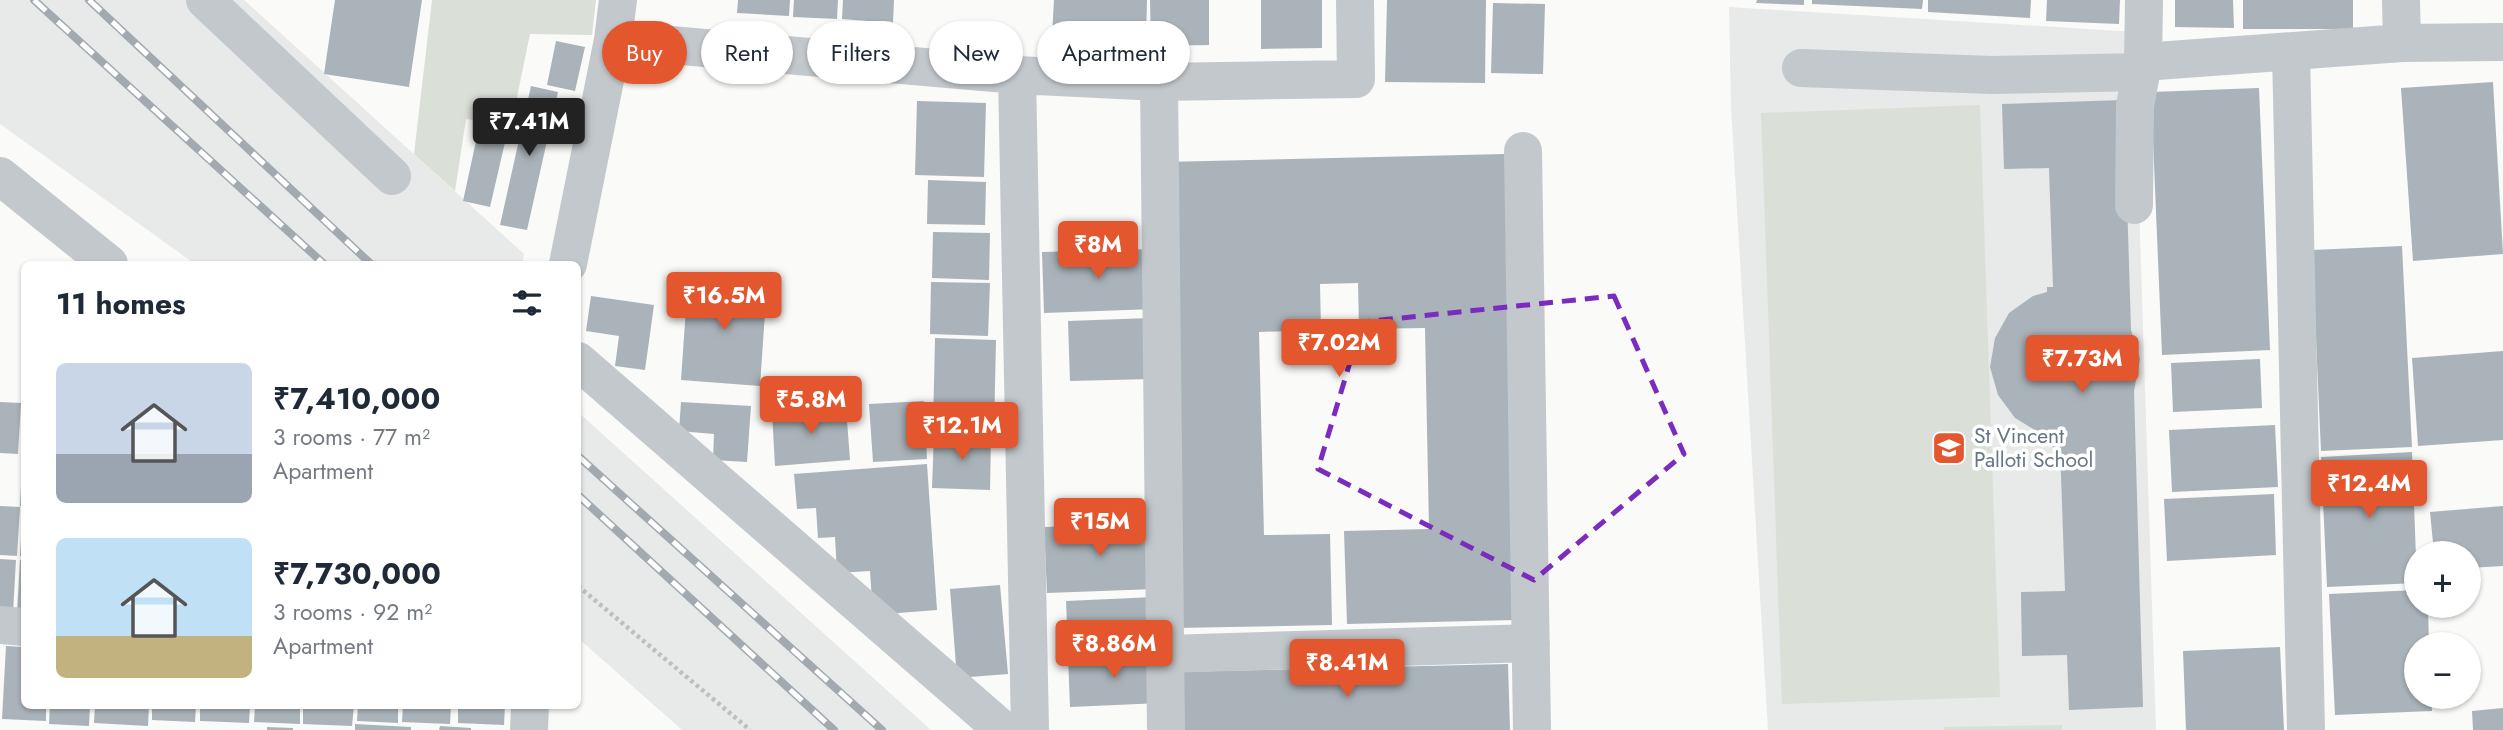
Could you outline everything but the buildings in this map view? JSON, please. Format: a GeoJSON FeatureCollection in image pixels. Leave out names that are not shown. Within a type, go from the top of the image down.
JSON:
{"type":"FeatureCollection","features":[{"type":"Feature","properties":{"kind":"street"},"geometry":{"type":"LineString","coordinates":[[205,0],[392,176]]}},
{"type":"Feature","properties":{"kind":"street"},"geometry":{"type":"LineString","coordinates":[[615,21],[618,0]]}},
{"type":"Feature","properties":{"kind":"street"},"geometry":{"type":"LineString","coordinates":[[1190,82],[1356,79],[1354,0]]}},
{"type":"Feature","properties":{"kind":"street"},"geometry":{"type":"LineString","coordinates":[[2134,205],[2135,106],[2142,67],[2144,0]]}},
{"type":"Feature","properties":{"kind":"street"},"geometry":{"type":"LineString","coordinates":[[2401,0],[2402,43]]}},
{"type":"Feature","properties":{"kind":"street"},"geometry":{"type":"LineString","coordinates":[[1801,68],[1992,75],[2142,67],[2402,43],[2503,42]]}},
{"type":"Feature","properties":{"kind":"street"},"geometry":{"type":"LineString","coordinates":[[687,46],[929,67]]}},
{"type":"Feature","properties":{"kind":"street"},"geometry":{"type":"LineString","coordinates":[[2291,52],[2306,730]]}},
{"type":"Feature","properties":{"kind":"street"},"geometry":{"type":"LineString","coordinates":[[569,261],[604,84]]}},
{"type":"Feature","properties":{"kind":"street"},"geometry":{"type":"LineString","coordinates":[[1017,84],[1030,730]]}},
{"type":"Feature","properties":{"kind":"street"},"geometry":{"type":"LineString","coordinates":[[1159,84],[1166,730]]}},
{"type":"Feature","properties":{"kind":"street"},"geometry":{"type":"LineString","coordinates":[[1523,152],[1532,730]]}},
{"type":"Feature","properties":{"kind":"street"},"geometry":{"type":"LineString","coordinates":[[0,176],[105,261]]}},
{"type":"Feature","properties":{"kind":"street"},"geometry":{"type":"LineString","coordinates":[[581,364],[1003,730]]}},
{"type":"Feature","properties":{"kind":"street"},"geometry":{"type":"LineString","coordinates":[[0,625],[21,627]]}},
{"type":"Feature","properties":{"kind":"street"},"geometry":{"type":"LineString","coordinates":[[1165,654],[1531,643]]}},
{"type":"Feature","properties":{"kind":"street"},"geometry":{"type":"LineString","coordinates":[[529,730],[530,709]]}},
{"type":"Feature","properties":{"kind":"path"},"geometry":{"type":"LineString","coordinates":[[581,589],[750,730]]}},
{"type":"Feature","properties":{"kind":"highlighted area"},"geometry":{"type":"Polygon","coordinates":[[[1614,296],[1684,454],[1534,580],[1318,469],[1362,322],[1614,296]]]}},
{"type":"Feature","properties":{"kind":"shaded area"},"geometry":{"type":"Polygon","coordinates":[[[0,0],[244,0],[524,254],[523,261],[191,261],[0,124],[0,0]]]}},
{"type":"Feature","properties":{"kind":"shaded area"},"geometry":{"type":"Polygon","coordinates":[[[432,0],[596,0],[592,35],[530,34],[511,126],[466,119],[455,191],[414,154],[432,0]]]}},
{"type":"Feature","properties":{"kind":"shaded area","name":"St Vincent Palloti School"},"geometry":{"type":"Polygon","coordinates":[[[1729,7],[2136,32],[2135,79],[2156,730],[1768,730],[1731,108],[1729,7]]]}},
{"type":"Feature","properties":{"kind":"shaded area"},"geometry":{"type":"Polygon","coordinates":[[[1980,105],[2000,697],[1782,704],[1761,113],[1980,105]]]}},
{"type":"Feature","properties":{"kind":"shaded area"},"geometry":{"type":"Polygon","coordinates":[[[581,415],[931,730],[682,730],[581,641],[581,415]]]}},
{"type":"Feature","properties":{"kind":"shaded area"},"geometry":{"type":"Polygon","coordinates":[[[2062,725],[2062,730],[1944,730],[1944,727],[2062,725]]]}},
{"type":"Feature","properties":{"kind":"railway"},"geometry":{"type":"LineString","coordinates":[[34,0],[321,261]]}},
{"type":"Feature","properties":{"kind":"railway"},"geometry":{"type":"LineString","coordinates":[[89,0],[368,261]]}},
{"type":"Feature","properties":{"kind":"railway"},"geometry":{"type":"LineString","coordinates":[[581,459],[882,730]]}},
{"type":"Feature","properties":{"kind":"railway"},"geometry":{"type":"LineString","coordinates":[[581,498],[834,730]]}},
{"type":"Feature","properties":{"kind":"place","name":"St Vincent Palloti School"},"geometry":{"type":"Point","coordinates":[1949,448]}}]}
